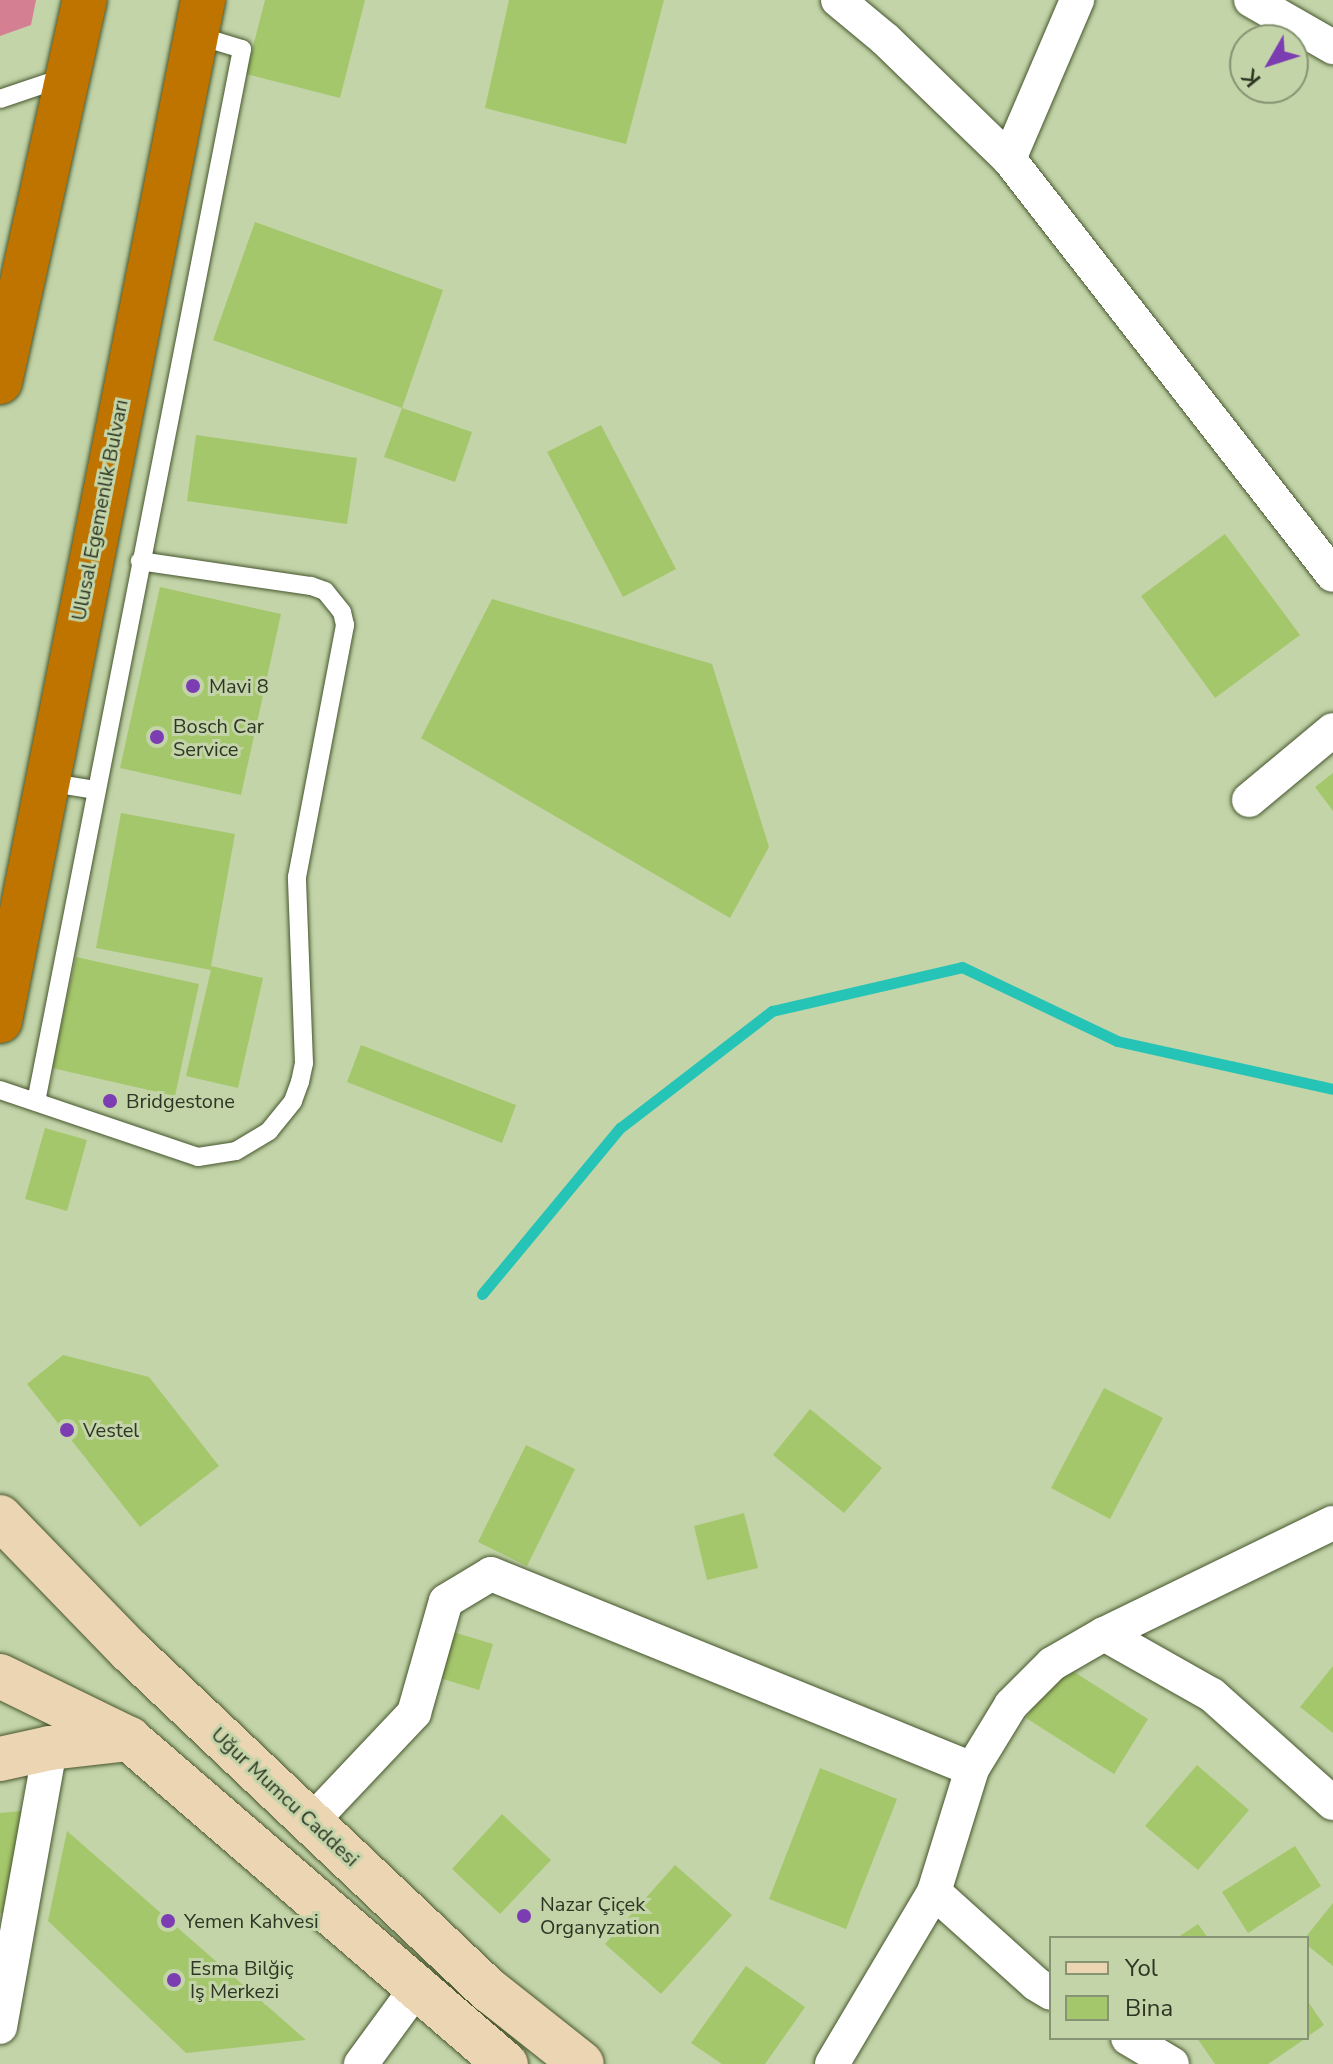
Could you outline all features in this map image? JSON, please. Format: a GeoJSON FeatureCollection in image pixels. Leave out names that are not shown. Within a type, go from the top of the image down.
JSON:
{"type":"FeatureCollection","features":[{"type":"Feature","properties":{"kind":"highway"},"geometry":{"type":"LineString","coordinates":[[0,382],[8,311],[85,0]]}},
{"type":"Feature","properties":{"kind":"highway","name":"Ulusal Egemenlik Bulvarı"},"geometry":{"type":"LineString","coordinates":[[0,1021],[45,781],[200,18]]}},
{"type":"Feature","properties":{"kind":"main road","name":"Uğur Mumcu Caddesi"},"geometry":{"type":"LineString","coordinates":[[0,1517],[130,1651],[490,1991],[582,2064]]}},
{"type":"Feature","properties":{"kind":"main road"},"geometry":{"type":"LineString","coordinates":[[0,1676],[129,1739],[506,2064]]}},
{"type":"Feature","properties":{"kind":"main road"},"geometry":{"type":"LineString","coordinates":[[0,1759],[50,1748],[129,1739]]}},
{"type":"Feature","properties":{"kind":"street"},"geometry":{"type":"LineString","coordinates":[[838,0],[885,39],[1009,159],[1333,575]]}},
{"type":"Feature","properties":{"kind":"street"},"geometry":{"type":"LineString","coordinates":[[1009,159],[1077,0]]}},
{"type":"Feature","properties":{"kind":"street"},"geometry":{"type":"LineString","coordinates":[[1251,0],[1333,47]]}},
{"type":"Feature","properties":{"kind":"street"},"geometry":{"type":"LineString","coordinates":[[1249,800],[1333,730]]}},
{"type":"Feature","properties":{"kind":"street"},"geometry":{"type":"LineString","coordinates":[[832,2064],[934,1892],[972,1769],[1011,1705],[1052,1664],[1104,1634],[1333,1523]]}},
{"type":"Feature","properties":{"kind":"street"},"geometry":{"type":"LineString","coordinates":[[311,1822],[414,1713],[446,1601],[491,1574],[972,1769]]}},
{"type":"Feature","properties":{"kind":"street"},"geometry":{"type":"LineString","coordinates":[[1104,1634],[1212,1695],[1333,1803]]}},
{"type":"Feature","properties":{"kind":"street"},"geometry":{"type":"LineString","coordinates":[[0,2027],[50,1748]]}},
{"type":"Feature","properties":{"kind":"street"},"geometry":{"type":"LineString","coordinates":[[934,1892],[1036,1984],[1049,1992]]}},
{"type":"Feature","properties":{"kind":"street"},"geometry":{"type":"LineString","coordinates":[[361,2064],[418,1986]]}},
{"type":"Feature","properties":{"kind":"street"},"geometry":{"type":"LineString","coordinates":[[1131,2040],[1172,2064]]}},
{"type":"Feature","properties":{"kind":"lane"},"geometry":{"type":"LineString","coordinates":[[36,1102],[242,49],[200,18]]}},
{"type":"Feature","properties":{"kind":"lane"},"geometry":{"type":"LineString","coordinates":[[0,99],[68,76]]}},
{"type":"Feature","properties":{"kind":"lane"},"geometry":{"type":"LineString","coordinates":[[0,1090],[198,1157],[218,1156],[236,1151],[269,1131],[293,1101],[304,1063],[297,877],[345,625],[342,612],[325,591],[311,586],[140,561]]}},
{"type":"Feature","properties":{"kind":"lane"},"geometry":{"type":"LineString","coordinates":[[45,781],[96,790]]}},
{"type":"Feature","properties":{"kind":"shaded area"},"geometry":{"type":"Polygon","coordinates":[[[0,0],[36,0],[31,25],[0,36],[0,0]]]}},
{"type":"Feature","properties":{"kind":"building"},"geometry":{"type":"Polygon","coordinates":[[[265,0],[365,0],[340,98],[246,74],[265,0]]]}},
{"type":"Feature","properties":{"kind":"building"},"geometry":{"type":"Polygon","coordinates":[[[509,0],[664,0],[626,144],[485,108],[509,0]]]}},
{"type":"Feature","properties":{"kind":"building"},"geometry":{"type":"Polygon","coordinates":[[[255,222],[443,290],[402,408],[213,340],[255,222]]]}},
{"type":"Feature","properties":{"kind":"building"},"geometry":{"type":"Polygon","coordinates":[[[402,408],[472,432],[455,482],[384,457],[402,408]]]}},
{"type":"Feature","properties":{"kind":"building"},"geometry":{"type":"Polygon","coordinates":[[[601,425],[676,569],[623,597],[547,452],[601,425]]]}},
{"type":"Feature","properties":{"kind":"building"},"geometry":{"type":"Polygon","coordinates":[[[196,435],[357,458],[347,524],[187,501],[196,435]]]}},
{"type":"Feature","properties":{"kind":"building"},"geometry":{"type":"Polygon","coordinates":[[[1225,534],[1300,635],[1215,698],[1141,596],[1225,534]]]}},
{"type":"Feature","properties":{"kind":"building"},"geometry":{"type":"Polygon","coordinates":[[[160,587],[281,614],[241,795],[120,768],[160,587]]]}},
{"type":"Feature","properties":{"kind":"building"},"geometry":{"type":"Polygon","coordinates":[[[492,599],[712,664],[769,847],[730,918],[421,738],[492,599]]]}},
{"type":"Feature","properties":{"kind":"building"},"geometry":{"type":"Polygon","coordinates":[[[1333,773],[1333,811],[1315,787],[1333,773]]]}},
{"type":"Feature","properties":{"kind":"building"},"geometry":{"type":"Polygon","coordinates":[[[121,813],[235,834],[211,966],[263,978],[238,1088],[186,1076],[211,970],[96,948],[121,813]]]}},
{"type":"Feature","properties":{"kind":"building"},"geometry":{"type":"Polygon","coordinates":[[[76,957],[199,984],[175,1096],[52,1068],[76,957]]]}},
{"type":"Feature","properties":{"kind":"building"},"geometry":{"type":"Polygon","coordinates":[[[361,1045],[516,1105],[502,1143],[347,1082],[361,1045]]]}},
{"type":"Feature","properties":{"kind":"building"},"geometry":{"type":"Polygon","coordinates":[[[45,1128],[87,1140],[67,1211],[25,1199],[45,1128]]]}},
{"type":"Feature","properties":{"kind":"building"},"geometry":{"type":"Polygon","coordinates":[[[63,1355],[149,1377],[219,1466],[140,1527],[27,1384],[63,1355]]]}},
{"type":"Feature","properties":{"kind":"building"},"geometry":{"type":"Polygon","coordinates":[[[1104,1388],[1163,1418],[1110,1519],[1051,1488],[1104,1388]]]}},
{"type":"Feature","properties":{"kind":"building"},"geometry":{"type":"Polygon","coordinates":[[[810,1409],[882,1468],[844,1513],[773,1455],[810,1409]]]}},
{"type":"Feature","properties":{"kind":"building"},"geometry":{"type":"Polygon","coordinates":[[[526,1445],[575,1469],[527,1566],[478,1542],[526,1445]]]}},
{"type":"Feature","properties":{"kind":"building"},"geometry":{"type":"Polygon","coordinates":[[[744,1513],[758,1568],[707,1580],[694,1526],[744,1513]]]}},
{"type":"Feature","properties":{"kind":"building"},"geometry":{"type":"Polygon","coordinates":[[[443,1629],[493,1644],[479,1690],[430,1675],[443,1629]]]}},
{"type":"Feature","properties":{"kind":"building"},"geometry":{"type":"Polygon","coordinates":[[[1060,1663],[1148,1719],[1114,1774],[1026,1718],[1060,1663]]]}},
{"type":"Feature","properties":{"kind":"building"},"geometry":{"type":"Polygon","coordinates":[[[1333,1666],[1333,1733],[1300,1707],[1333,1666]]]}},
{"type":"Feature","properties":{"kind":"building"},"geometry":{"type":"Polygon","coordinates":[[[1197,1765],[1249,1810],[1198,1870],[1145,1826],[1197,1765]]]}},
{"type":"Feature","properties":{"kind":"building"},"geometry":{"type":"Polygon","coordinates":[[[820,1768],[897,1799],[846,1929],[769,1899],[820,1768]]]}},
{"type":"Feature","properties":{"kind":"building"},"geometry":{"type":"Polygon","coordinates":[[[22,1811],[3,1913],[0,1913],[0,1813],[22,1811]]]}},
{"type":"Feature","properties":{"kind":"building"},"geometry":{"type":"Polygon","coordinates":[[[502,1814],[551,1860],[500,1914],[452,1869],[502,1814]]]}},
{"type":"Feature","properties":{"kind":"building","name":"Esma Bilğiç Iş Merkezi"},"geometry":{"type":"Polygon","coordinates":[[[67,1831],[306,2040],[186,2053],[48,1921],[67,1831]]]}},
{"type":"Feature","properties":{"kind":"building"},"geometry":{"type":"Polygon","coordinates":[[[1295,1846],[1321,1886],[1248,1933],[1222,1892],[1295,1846]]]}},
{"type":"Feature","properties":{"kind":"building"},"geometry":{"type":"Polygon","coordinates":[[[675,1865],[732,1915],[661,1994],[605,1944],[675,1865]]]}},
{"type":"Feature","properties":{"kind":"building"},"geometry":{"type":"Polygon","coordinates":[[[1333,1903],[1333,1966],[1309,1947],[1307,1936],[1333,1903]]]}},
{"type":"Feature","properties":{"kind":"building"},"geometry":{"type":"Polygon","coordinates":[[[1198,1924],[1207,1936],[1180,1936],[1198,1924]]]}},
{"type":"Feature","properties":{"kind":"building"},"geometry":{"type":"Polygon","coordinates":[[[746,1966],[805,2007],[765,2064],[722,2064],[691,2043],[746,1966]]]}},
{"type":"Feature","properties":{"kind":"building"},"geometry":{"type":"Polygon","coordinates":[[[1309,2003],[1324,2025],[1309,2036],[1309,2003]]]}},
{"type":"Feature","properties":{"kind":"building"},"geometry":{"type":"Polygon","coordinates":[[[1198,2040],[1303,2040],[1268,2064],[1215,2064],[1198,2040]]]}},
{"type":"Feature","properties":{"kind":"waterway"},"geometry":{"type":"LineString","coordinates":[[482,1294],[620,1128],[772,1011],[962,967],[1117,1041],[1333,1089]]}},
{"type":"Feature","properties":{"kind":"place","name":"Mavi 8"},"geometry":{"type":"Point","coordinates":[193,686]}},
{"type":"Feature","properties":{"kind":"place","name":"Bosch Car Service"},"geometry":{"type":"Point","coordinates":[157,737]}},
{"type":"Feature","properties":{"kind":"place","name":"Bridgestone"},"geometry":{"type":"Point","coordinates":[110,1101]}},
{"type":"Feature","properties":{"kind":"place","name":"Vestel"},"geometry":{"type":"Point","coordinates":[67,1430]}},
{"type":"Feature","properties":{"kind":"place","name":"Nazar Çiçek Organyzation"},"geometry":{"type":"Point","coordinates":[524,1916]}},
{"type":"Feature","properties":{"kind":"place","name":"Yemen Kahvesi"},"geometry":{"type":"Point","coordinates":[168,1921]}},
{"type":"Feature","properties":{"kind":"place","name":"Esma Bilğiç Iş Merkezi"},"geometry":{"type":"Point","coordinates":[174,1980]}}]}
